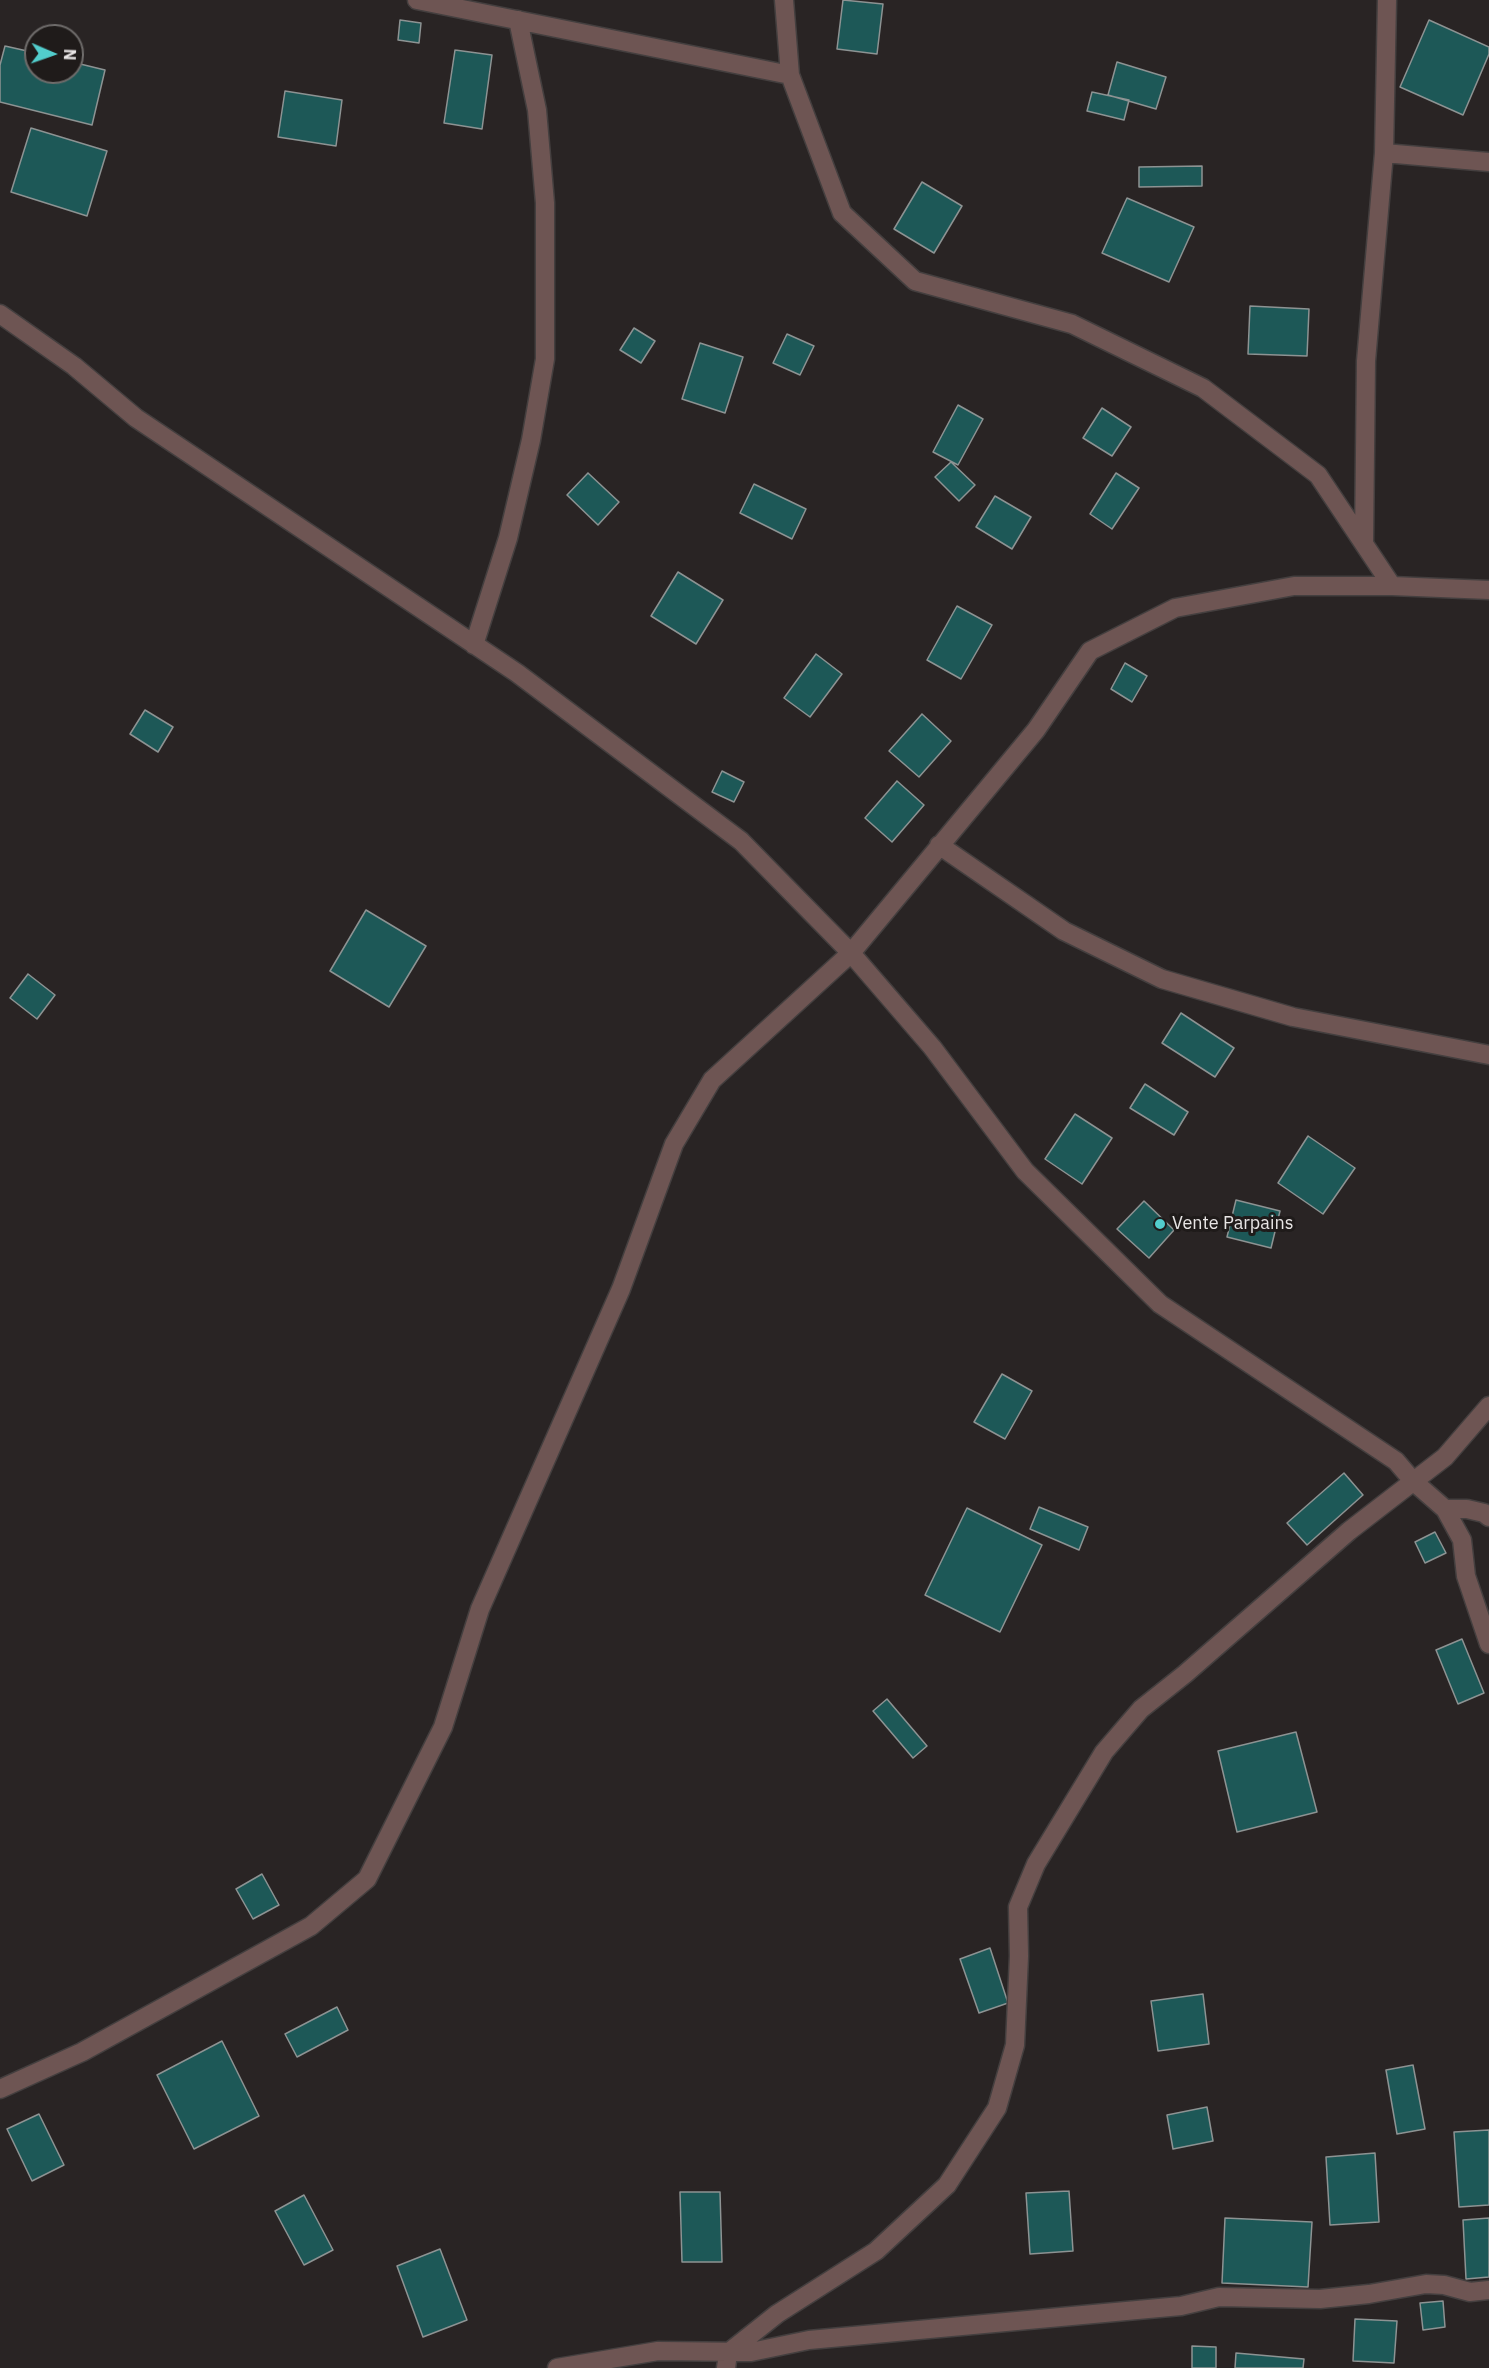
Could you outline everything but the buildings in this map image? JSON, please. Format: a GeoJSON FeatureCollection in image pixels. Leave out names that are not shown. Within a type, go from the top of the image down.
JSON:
{"type":"FeatureCollection","features":[{"type":"Feature","properties":{"kind":"street"},"geometry":{"type":"LineString","coordinates":[[417,0],[790,75]]}},
{"type":"Feature","properties":{"kind":"street"},"geometry":{"type":"LineString","coordinates":[[784,0],[790,75],[842,213],[915,281],[1072,324],[1203,388],[1318,475],[1392,586]]}},
{"type":"Feature","properties":{"kind":"street"},"geometry":{"type":"LineString","coordinates":[[1364,543],[1366,361],[1384,153],[1387,0]]}},
{"type":"Feature","properties":{"kind":"street"},"geometry":{"type":"LineString","coordinates":[[474,645],[508,538],[531,440],[545,359],[545,203],[537,110],[518,20]]}},
{"type":"Feature","properties":{"kind":"street"},"geometry":{"type":"LineString","coordinates":[[1384,153],[1489,162]]}},
{"type":"Feature","properties":{"kind":"street"},"geometry":{"type":"LineString","coordinates":[[0,314],[74,366],[136,418],[526,680],[741,841],[851,952],[932,1047],[1025,1171],[1160,1304],[1396,1461],[1413,1481],[1445,1509],[1462,1540],[1466,1576],[1489,1644]]}},
{"type":"Feature","properties":{"kind":"street"},"geometry":{"type":"LineString","coordinates":[[0,2089],[82,2052],[311,1926],[367,1879],[443,1727],[480,1609],[621,1289],[674,1144],[712,1080],[851,952],[1036,730],[1090,651],[1175,608],[1294,586],[1392,586],[1489,590]]}},
{"type":"Feature","properties":{"kind":"street"},"geometry":{"type":"LineString","coordinates":[[939,845],[1064,931],[1162,979],[1293,1017],[1489,1055]]}},
{"type":"Feature","properties":{"kind":"street"},"geometry":{"type":"LineString","coordinates":[[727,2361],[777,2314],[876,2251],[947,2185],[997,2108],[1015,2045],[1019,1956],[1018,1906],[1036,1864],[1104,1752],[1141,1709],[1185,1674],[1349,1531],[1445,1456],[1489,1406]]}},
{"type":"Feature","properties":{"kind":"street"},"geometry":{"type":"LineString","coordinates":[[1445,1509],[1467,1509],[1484,1513],[1489,1517]]}},
{"type":"Feature","properties":{"kind":"street"},"geometry":{"type":"LineString","coordinates":[[557,2368],[658,2351],[702,2350],[727,2361],[751,2352],[808,2340],[1181,2306],[1220,2297],[1320,2299],[1369,2295],[1426,2284],[1444,2284],[1470,2292],[1489,2290]]}},
{"type":"Feature","properties":{"kind":"place","name":"Vente Parpains"},"geometry":{"type":"Point","coordinates":[1160,1224]}}]}
